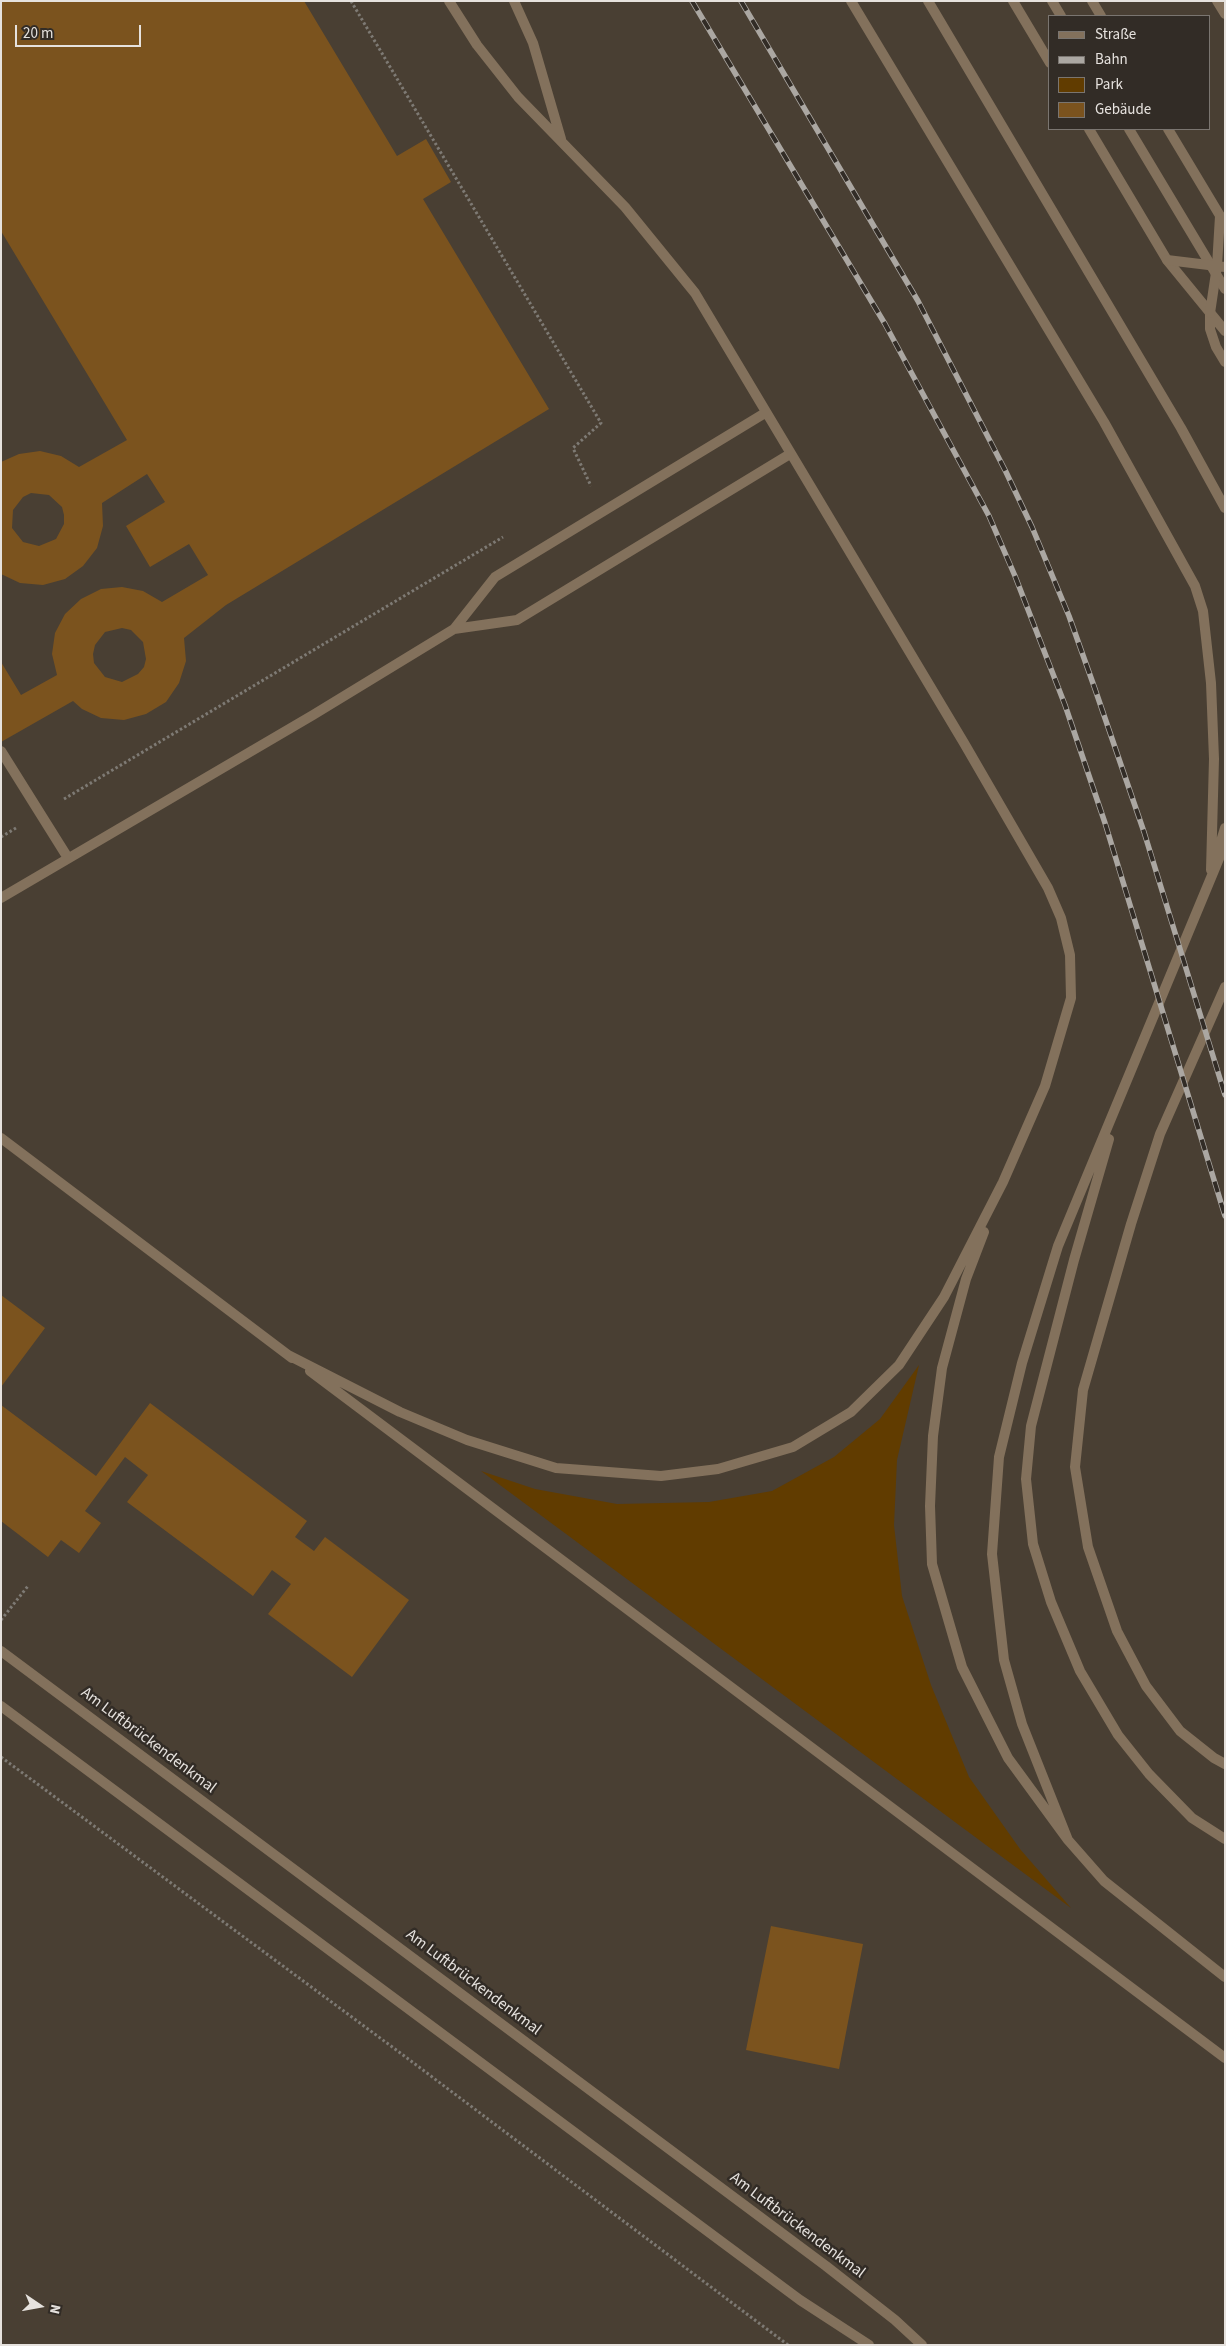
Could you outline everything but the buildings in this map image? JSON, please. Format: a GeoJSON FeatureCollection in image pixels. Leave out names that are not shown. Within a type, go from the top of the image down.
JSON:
{"type":"FeatureCollection","features":[{"type":"Feature","properties":{"kind":"street"},"geometry":{"type":"LineString","coordinates":[[449,1],[477,45],[518,97],[625,207],[695,293],[964,744],[1048,888],[1061,918],[1070,955],[1071,998],[1045,1086],[1003,1182],[966,1279],[942,1368],[933,1436],[931,1470],[932,1564],[962,1667],[1008,1758],[1068,1840],[1104,1881],[1225,1977]]}},
{"type":"Feature","properties":{"kind":"street"},"geometry":{"type":"LineString","coordinates":[[514,1],[533,43],[561,140]]}},
{"type":"Feature","properties":{"kind":"street"},"geometry":{"type":"LineString","coordinates":[[851,1],[1104,422],[1195,586],[1203,611],[1210,683],[1214,759],[1211,876]]}},
{"type":"Feature","properties":{"kind":"street"},"geometry":{"type":"LineString","coordinates":[[928,1],[1181,428],[1225,508]]}},
{"type":"Feature","properties":{"kind":"street"},"geometry":{"type":"LineString","coordinates":[[1013,1],[1048,60]]}},
{"type":"Feature","properties":{"kind":"street"},"geometry":{"type":"LineString","coordinates":[[1052,1],[1060,15]]}},
{"type":"Feature","properties":{"kind":"street"},"geometry":{"type":"LineString","coordinates":[[1092,1],[1100,15]]}},
{"type":"Feature","properties":{"kind":"street"},"geometry":{"type":"LineString","coordinates":[[1217,1],[1225,14]]}},
{"type":"Feature","properties":{"kind":"street"},"geometry":{"type":"LineString","coordinates":[[1090,130],[1167,260],[1225,331]]}},
{"type":"Feature","properties":{"kind":"street"},"geometry":{"type":"LineString","coordinates":[[1129,130],[1225,288]]}},
{"type":"Feature","properties":{"kind":"street"},"geometry":{"type":"LineString","coordinates":[[1169,130],[1222,220],[1221,266],[1210,313],[1210,329],[1216,347],[1225,362]]}},
{"type":"Feature","properties":{"kind":"street"},"geometry":{"type":"LineString","coordinates":[[1167,260],[1221,266]]}},
{"type":"Feature","properties":{"kind":"street"},"geometry":{"type":"LineString","coordinates":[[1221,266],[1225,277]]}},
{"type":"Feature","properties":{"kind":"street"},"geometry":{"type":"LineString","coordinates":[[1,898],[313,715],[454,629],[495,577],[766,413]]}},
{"type":"Feature","properties":{"kind":"street"},"geometry":{"type":"LineString","coordinates":[[454,629],[517,620],[790,454]]}},
{"type":"Feature","properties":{"kind":"street"},"geometry":{"type":"LineString","coordinates":[[1,751],[68,858]]}},
{"type":"Feature","properties":{"kind":"street"},"geometry":{"type":"LineString","coordinates":[[1211,876],[1225,828]]}},
{"type":"Feature","properties":{"kind":"street"},"geometry":{"type":"LineString","coordinates":[[1068,1840],[1022,1724],[1004,1660],[993,1545],[999,1457],[1022,1362],[1058,1246],[1225,844]]}},
{"type":"Feature","properties":{"kind":"street"},"geometry":{"type":"LineString","coordinates":[[1225,987],[1160,1134],[1137,1206],[1083,1390],[1075,1467],[1088,1548],[1117,1631],[1146,1686],[1180,1730],[1214,1758],[1225,1764]]}},
{"type":"Feature","properties":{"kind":"street"},"geometry":{"type":"LineString","coordinates":[[1122,1090],[1074,1260],[1031,1426],[1026,1479],[1033,1544],[1051,1602],[1080,1671],[1118,1735],[1149,1774],[1192,1818],[1225,1840]]}},
{"type":"Feature","properties":{"kind":"street"},"geometry":{"type":"LineString","coordinates":[[1,1138],[1225,2058]]}},
{"type":"Feature","properties":{"kind":"street"},"geometry":{"type":"LineString","coordinates":[[288,1355],[408,1415],[468,1440],[556,1468],[661,1476],[718,1469],[793,1447],[851,1412],[899,1364],[944,1298],[1003,1182]]}},
{"type":"Feature","properties":{"kind":"street","name":"Am Luftbrückendenkmal"},"geometry":{"type":"LineString","coordinates":[[1,1651],[826,2266],[896,2320],[922,2345]]}},
{"type":"Feature","properties":{"kind":"street"},"geometry":{"type":"LineString","coordinates":[[1,1706],[800,2300],[869,2345]]}},
{"type":"Feature","properties":{"kind":"path"},"geometry":{"type":"LineString","coordinates":[[351,1],[601,423],[573,448],[592,486],[584,490]]}},
{"type":"Feature","properties":{"kind":"path"},"geometry":{"type":"LineString","coordinates":[[1,836],[341,636],[426,581],[509,533]]}},
{"type":"Feature","properties":{"kind":"path"},"geometry":{"type":"LineString","coordinates":[[1,1620],[28,1586]]}},
{"type":"Feature","properties":{"kind":"path"},"geometry":{"type":"LineString","coordinates":[[1,1757],[399,2052],[788,2345]]}},
{"type":"Feature","properties":{"kind":"shaded area"},"geometry":{"type":"Polygon","coordinates":[[[1,1],[1225,1],[1225,2345],[1,2345],[1,1]]]}},
{"type":"Feature","properties":{"kind":"green space"},"geometry":{"type":"Polygon","coordinates":[[[919,1365],[897,1460],[894,1525],[902,1596],[931,1685],[969,1777],[1020,1849],[1071,1908],[481,1471],[535,1489],[617,1504],[709,1502],[772,1491],[834,1457],[880,1419],[919,1365]]]}},
{"type":"Feature","properties":{"kind":"railway"},"geometry":{"type":"LineString","coordinates":[[692,1],[885,324],[989,516],[1015,576],[1065,705],[1105,823],[1225,1216]]}},
{"type":"Feature","properties":{"kind":"railway"},"geometry":{"type":"LineString","coordinates":[[741,1],[918,301],[1006,472],[1032,527],[1069,616],[1144,832],[1225,1095]]}}]}
